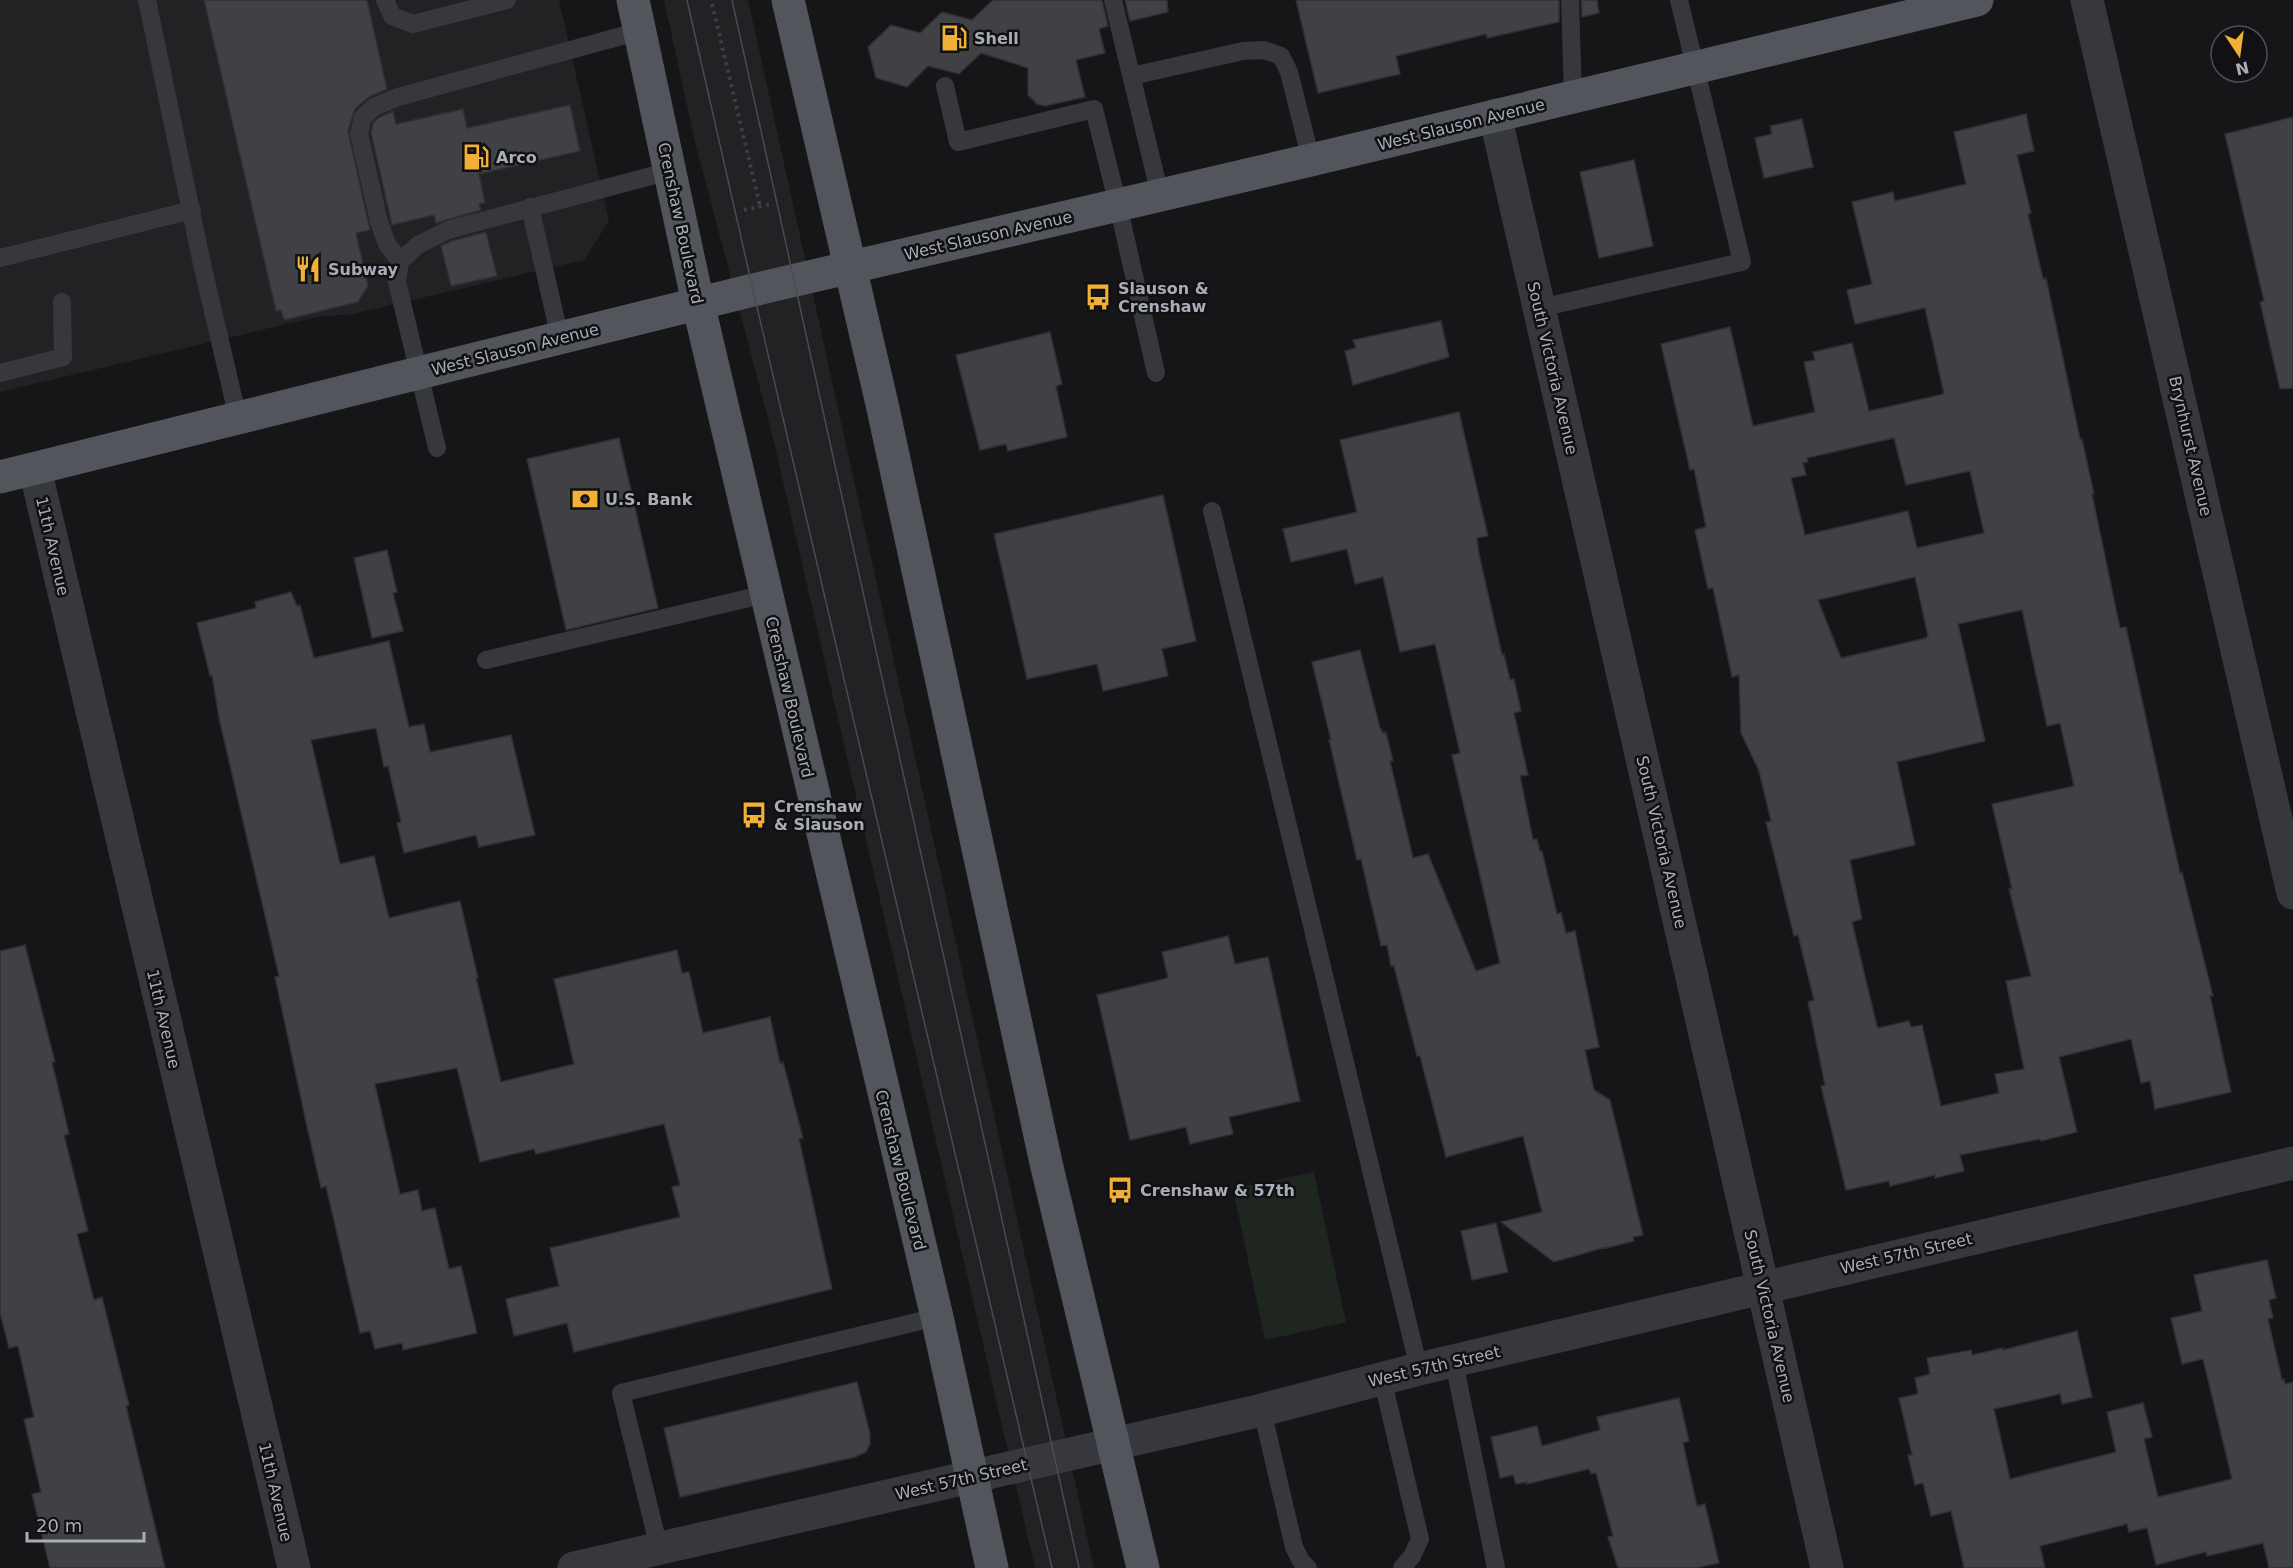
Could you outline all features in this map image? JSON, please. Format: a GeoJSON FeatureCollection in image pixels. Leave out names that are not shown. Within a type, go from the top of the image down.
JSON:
{"type":"FeatureCollection","features":[{"type":"Feature","properties":{"kind":"main road","name":"Crenshaw Boulevard"},"geometry":{"type":"LineString","coordinates":[[633,0],[698,303],[937,1317],[992,1568]]}},
{"type":"Feature","properties":{"kind":"main road"},"geometry":{"type":"LineString","coordinates":[[788,0],[852,268],[969,798],[1046,1163],[1143,1568]]}},
{"type":"Feature","properties":{"kind":"main road","name":"West Slauson Avenue"},"geometry":{"type":"LineString","coordinates":[[0,477],[698,303],[1695,68],[1901,9],[1977,0]]}},
{"type":"Feature","properties":{"kind":"street","name":"Brynhurst Avenue"},"geometry":{"type":"LineString","coordinates":[[2087,0],[2293,893]]}},
{"type":"Feature","properties":{"kind":"street","name":"South Victoria Avenue"},"geometry":{"type":"LineString","coordinates":[[1495,116],[1827,1568]]}},
{"type":"Feature","properties":{"kind":"street","name":"11th Avenue"},"geometry":{"type":"LineString","coordinates":[[35,469],[294,1568]]}},
{"type":"Feature","properties":{"kind":"street","name":"West 57th Street"},"geometry":{"type":"LineString","coordinates":[[574,1568],[1114,1445],[1262,1410],[1419,1369],[2293,1163]]}},
{"type":"Feature","properties":{"kind":"lane"},"geometry":{"type":"LineString","coordinates":[[147,0],[202,264],[238,418]]}},
{"type":"Feature","properties":{"kind":"lane"},"geometry":{"type":"LineString","coordinates":[[385,0],[392,16],[413,24],[507,0]]}},
{"type":"Feature","properties":{"kind":"lane"},"geometry":{"type":"LineString","coordinates":[[1113,0],[1160,195]]}},
{"type":"Feature","properties":{"kind":"lane"},"geometry":{"type":"LineString","coordinates":[[1570,0],[1573,97]]}},
{"type":"Feature","properties":{"kind":"lane"},"geometry":{"type":"LineString","coordinates":[[1540,308],[1743,262],[1679,0]]}},
{"type":"Feature","properties":{"kind":"lane"},"geometry":{"type":"LineString","coordinates":[[400,261],[387,244],[379,222],[359,133],[363,117],[374,107],[398,97],[640,32]]}},
{"type":"Feature","properties":{"kind":"lane"},"geometry":{"type":"LineString","coordinates":[[1132,76],[1243,51],[1264,50],[1281,56],[1289,72],[1311,160]]}},
{"type":"Feature","properties":{"kind":"lane"},"geometry":{"type":"LineString","coordinates":[[945,86],[958,142],[1094,109],[1156,373]]}},
{"type":"Feature","properties":{"kind":"lane"},"geometry":{"type":"LineString","coordinates":[[437,448],[397,282],[400,261],[418,245],[448,230],[670,171]]}},
{"type":"Feature","properties":{"kind":"lane"},"geometry":{"type":"LineString","coordinates":[[530,207],[560,338]]}},
{"type":"Feature","properties":{"kind":"lane"},"geometry":{"type":"LineString","coordinates":[[0,258],[192,210]]}},
{"type":"Feature","properties":{"kind":"lane"},"geometry":{"type":"LineString","coordinates":[[0,373],[63,357],[62,302]]}},
{"type":"Feature","properties":{"kind":"lane"},"geometry":{"type":"LineString","coordinates":[[1212,511],[1419,1369]]}},
{"type":"Feature","properties":{"kind":"lane"},"geometry":{"type":"LineString","coordinates":[[486,660],[766,594]]}},
{"type":"Feature","properties":{"kind":"lane"},"geometry":{"type":"LineString","coordinates":[[659,1548],[621,1393],[937,1317]]}},
{"type":"Feature","properties":{"kind":"lane"},"geometry":{"type":"LineString","coordinates":[[1454,1362],[1496,1568]]}},
{"type":"Feature","properties":{"kind":"lane"},"geometry":{"type":"LineString","coordinates":[[1382,1378],[1420,1539],[1412,1556],[1402,1568]]}},
{"type":"Feature","properties":{"kind":"lane"},"geometry":{"type":"LineString","coordinates":[[1262,1410],[1294,1548],[1308,1568]]}},
{"type":"Feature","properties":{"kind":"path"},"geometry":{"type":"LineString","coordinates":[[712,4],[760,206]]}},
{"type":"Feature","properties":{"kind":"path"},"geometry":{"type":"LineString","coordinates":[[744,210],[771,204]]}},
{"type":"Feature","properties":{"kind":"shaded area"},"geometry":{"type":"Polygon","coordinates":[[[0,0],[559,0],[609,221],[584,260],[353,314],[316,317],[0,392],[0,0]]]}},
{"type":"Feature","properties":{"kind":"shaded area"},"geometry":{"type":"Polygon","coordinates":[[[664,0],[748,0],[1094,1568],[1035,1568],[772,434],[695,142],[664,0]]]}},
{"type":"Feature","properties":{"kind":"shaded area"},"geometry":{"type":"Polygon","coordinates":[[[1314,1172],[1346,1322],[1265,1340],[1233,1189],[1314,1172]]]}},
{"type":"Feature","properties":{"kind":"building"},"geometry":{"type":"Polygon","coordinates":[[[204,0],[367,0],[387,89],[369,97],[355,109],[348,131],[370,230],[356,233],[368,286],[358,302],[284,320],[281,310],[276,311],[204,0]]]}},
{"type":"Feature","properties":{"kind":"building"},"geometry":{"type":"Polygon","coordinates":[[[993,0],[1102,0],[1108,26],[1099,29],[1105,53],[1076,60],[1085,97],[1045,106],[1037,104],[1028,95],[1028,68],[981,53],[959,74],[928,66],[907,87],[876,78],[868,47],[891,25],[920,33],[942,12],[972,20],[993,0]]]}},
{"type":"Feature","properties":{"kind":"building"},"geometry":{"type":"Polygon","coordinates":[[[1125,0],[1167,0],[1168,12],[1130,21],[1125,0]]]}},
{"type":"Feature","properties":{"kind":"building"},"geometry":{"type":"Polygon","coordinates":[[[1296,0],[1559,0],[1559,22],[1487,38],[1486,34],[1396,56],[1400,74],[1318,93],[1296,0]]]}},
{"type":"Feature","properties":{"kind":"building"},"geometry":{"type":"Polygon","coordinates":[[[1581,0],[1597,0],[1599,13],[1582,17],[1581,0]]]}},
{"type":"Feature","properties":{"kind":"building"},"geometry":{"type":"Polygon","coordinates":[[[570,105],[580,151],[479,174],[485,203],[479,204],[481,210],[436,223],[434,215],[392,225],[371,133],[373,123],[380,117],[393,111],[396,124],[463,109],[467,128],[570,105]]]}},
{"type":"Feature","properties":{"kind":"building"},"geometry":{"type":"Polygon","coordinates":[[[2026,114],[2034,151],[2017,155],[2031,213],[2028,214],[2043,279],[2046,278],[2080,439],[2082,439],[2120,628],[2126,627],[2180,873],[2182,872],[2213,996],[2210,996],[2231,1092],[2155,1109],[2150,1081],[2141,1083],[2131,1039],[2059,1057],[2077,1132],[2041,1141],[2040,1139],[1960,1155],[1964,1171],[1935,1178],[1935,1175],[1890,1186],[1889,1181],[1846,1190],[1821,1086],[1825,1085],[1808,1002],[1814,1000],[1798,935],[1794,936],[1766,822],[1771,821],[1759,771],[1741,733],[1739,675],[1732,677],[1713,588],[1708,589],[1695,530],[1706,527],[1694,469],[1690,470],[1661,344],[1730,327],[1753,426],[1815,412],[1804,362],[1815,360],[1813,352],[1852,343],[1869,411],[1944,394],[1925,308],[1855,324],[1847,290],[1872,284],[1852,202],[1893,192],[1895,201],[1966,184],[1954,132],[2026,114]],[[1894,438],[1807,458],[1808,462],[1803,463],[1806,475],[1791,478],[1805,535],[1908,511],[1917,548],[1984,533],[1970,471],[1906,485],[1894,438]],[[1915,577],[1818,600],[1841,658],[1928,636],[1915,577]],[[2022,610],[1958,624],[1985,741],[1897,762],[1915,845],[1850,860],[1862,919],[1852,922],[1877,1026],[1878,1028],[1909,1021],[1911,1027],[1922,1025],[1941,1106],[1999,1093],[1995,1074],[2024,1069],[2006,981],[2031,976],[2009,889],[2012,889],[1992,804],[2074,786],[2060,723],[2047,726],[2022,610]]]}},
{"type":"Feature","properties":{"kind":"building"},"geometry":{"type":"Polygon","coordinates":[[[2293,117],[2293,388],[2280,389],[2260,302],[2264,301],[2225,134],[2293,117]]]}},
{"type":"Feature","properties":{"kind":"building"},"geometry":{"type":"Polygon","coordinates":[[[1802,119],[1813,167],[1764,178],[1755,138],[1772,134],[1770,126],[1802,119]]]}},
{"type":"Feature","properties":{"kind":"building"},"geometry":{"type":"Polygon","coordinates":[[[1634,160],[1653,246],[1599,258],[1580,172],[1634,160]]]}},
{"type":"Feature","properties":{"kind":"building"},"geometry":{"type":"Polygon","coordinates":[[[486,232],[497,276],[451,286],[441,246],[486,232]]]}},
{"type":"Feature","properties":{"kind":"building"},"geometry":{"type":"Polygon","coordinates":[[[1441,321],[1449,357],[1353,385],[1345,351],[1356,348],[1353,340],[1441,321]]]}},
{"type":"Feature","properties":{"kind":"building"},"geometry":{"type":"Polygon","coordinates":[[[1050,332],[1062,384],[1056,386],[1067,437],[1008,451],[1006,444],[980,450],[956,355],[1050,332]]]}},
{"type":"Feature","properties":{"kind":"building"},"geometry":{"type":"Polygon","coordinates":[[[1459,412],[1488,536],[1477,538],[1479,554],[1502,655],[1504,654],[1510,680],[1514,679],[1521,711],[1514,713],[1528,775],[1520,776],[1533,840],[1537,839],[1540,851],[1542,851],[1557,914],[1561,913],[1566,933],[1575,931],[1599,1047],[1585,1050],[1594,1090],[1610,1100],[1643,1235],[1633,1237],[1634,1241],[1554,1262],[1501,1222],[1542,1212],[1523,1136],[1446,1157],[1394,966],[1391,966],[1387,945],[1381,946],[1361,859],[1357,860],[1312,662],[1360,650],[1380,728],[1383,733],[1386,732],[1393,761],[1390,761],[1413,858],[1428,854],[1476,971],[1500,963],[1452,755],[1460,753],[1435,644],[1400,652],[1383,577],[1355,584],[1347,549],[1291,562],[1283,529],[1357,512],[1340,440],[1459,412]]]}},
{"type":"Feature","properties":{"kind":"building","name":"U.S. Bank"},"geometry":{"type":"Polygon","coordinates":[[[619,438],[658,608],[566,630],[527,459],[619,438]]]}},
{"type":"Feature","properties":{"kind":"building"},"geometry":{"type":"Polygon","coordinates":[[[1163,495],[1196,641],[1162,649],[1168,676],[1103,691],[1097,664],[1027,679],[994,534],[1163,495]]]}},
{"type":"Feature","properties":{"kind":"building"},"geometry":{"type":"Polygon","coordinates":[[[387,550],[397,592],[393,593],[403,631],[372,638],[354,558],[387,550]]]}},
{"type":"Feature","properties":{"kind":"building"},"geometry":{"type":"Polygon","coordinates":[[[291,592],[297,606],[300,605],[314,658],[389,641],[409,727],[424,724],[430,752],[511,735],[535,835],[479,847],[476,835],[404,853],[397,823],[401,822],[388,766],[384,767],[376,728],[311,740],[340,864],[374,856],[389,918],[460,901],[501,1082],[574,1064],[554,979],[677,950],[682,973],[689,972],[703,1033],[770,1017],[780,1063],[783,1062],[803,1138],[799,1139],[832,1289],[574,1352],[567,1323],[514,1336],[506,1299],[559,1286],[550,1248],[680,1217],[672,1187],[680,1185],[664,1124],[536,1154],[534,1149],[480,1162],[457,1068],[375,1084],[400,1194],[418,1190],[422,1211],[435,1208],[449,1269],[461,1266],[477,1333],[403,1350],[402,1343],[375,1349],[370,1331],[360,1333],[326,1186],[321,1188],[275,977],[279,976],[219,718],[212,675],[210,676],[197,623],[256,608],[255,602],[291,592]]]}},
{"type":"Feature","properties":{"kind":"building"},"geometry":{"type":"Polygon","coordinates":[[[1228,936],[1235,964],[1268,957],[1300,1101],[1229,1117],[1233,1134],[1190,1144],[1186,1127],[1130,1140],[1097,995],[1168,978],[1162,952],[1228,936]]]}},
{"type":"Feature","properties":{"kind":"building"},"geometry":{"type":"Polygon","coordinates":[[[25,945],[55,1062],[52,1062],[69,1134],[64,1135],[88,1231],[77,1234],[94,1300],[102,1297],[129,1405],[126,1406],[165,1568],[50,1568],[32,1494],[41,1492],[24,1419],[34,1417],[18,1346],[9,1348],[0,1313],[0,951],[25,945]]]}},
{"type":"Feature","properties":{"kind":"building"},"geometry":{"type":"Polygon","coordinates":[[[1496,1223],[1508,1272],[1472,1280],[1461,1231],[1496,1223]]]}},
{"type":"Feature","properties":{"kind":"building"},"geometry":{"type":"Polygon","coordinates":[[[2267,1260],[2276,1298],[2269,1300],[2273,1318],[2268,1319],[2282,1380],[2284,1379],[2285,1384],[2293,1382],[2293,1568],[2269,1568],[2263,1543],[2207,1556],[2206,1552],[2156,1565],[2147,1528],[2129,1532],[2127,1524],[2040,1546],[2045,1568],[1964,1568],[1951,1511],[1931,1516],[1923,1483],[1915,1485],[1908,1455],[1912,1455],[1899,1398],[1918,1394],[1915,1378],[1930,1374],[1927,1358],[1971,1350],[1972,1355],[2003,1348],[2003,1350],[2077,1331],[2092,1397],[2062,1404],[2060,1394],[1994,1409],[2010,1479],[2116,1452],[2107,1412],[2143,1403],[2152,1437],[2144,1439],[2158,1497],[2232,1479],[2203,1359],[2182,1364],[2171,1318],[2202,1311],[2194,1275],[2267,1260]]]}},
{"type":"Feature","properties":{"kind":"building"},"geometry":{"type":"Polygon","coordinates":[[[857,1382],[870,1434],[870,1444],[866,1452],[855,1457],[680,1497],[664,1428],[857,1382]]]}},
{"type":"Feature","properties":{"kind":"building"},"geometry":{"type":"Polygon","coordinates":[[[1679,1398],[1689,1441],[1683,1443],[1697,1506],[1705,1504],[1719,1563],[1696,1568],[1618,1568],[1608,1537],[1613,1536],[1596,1473],[1591,1474],[1589,1469],[1527,1484],[1527,1482],[1516,1484],[1513,1475],[1500,1478],[1491,1437],[1537,1426],[1542,1446],[1600,1430],[1597,1417],[1679,1398]]]}},
{"type":"Feature","properties":{"kind":"tram line"},"geometry":{"type":"LineString","coordinates":[[687,0],[1052,1568]]}},
{"type":"Feature","properties":{"kind":"tram line"},"geometry":{"type":"LineString","coordinates":[[732,0],[1079,1568]]}},
{"type":"Feature","properties":{"kind":"place","name":"Shell"},"geometry":{"type":"Point","coordinates":[954,38]}},
{"type":"Feature","properties":{"kind":"place","name":"Arco"},"geometry":{"type":"Point","coordinates":[476,157]}},
{"type":"Feature","properties":{"kind":"place","name":"Subway"},"geometry":{"type":"Point","coordinates":[308,269]}},
{"type":"Feature","properties":{"kind":"place","name":"Slauson & Crenshaw"},"geometry":{"type":"Point","coordinates":[1098,297]}},
{"type":"Feature","properties":{"kind":"place","name":"U.S. Bank"},"geometry":{"type":"Point","coordinates":[585,499]}},
{"type":"Feature","properties":{"kind":"place","name":"Crenshaw & Slauson"},"geometry":{"type":"Point","coordinates":[754,815]}},
{"type":"Feature","properties":{"kind":"place","name":"Crenshaw & 57th"},"geometry":{"type":"Point","coordinates":[1120,1190]}}]}
